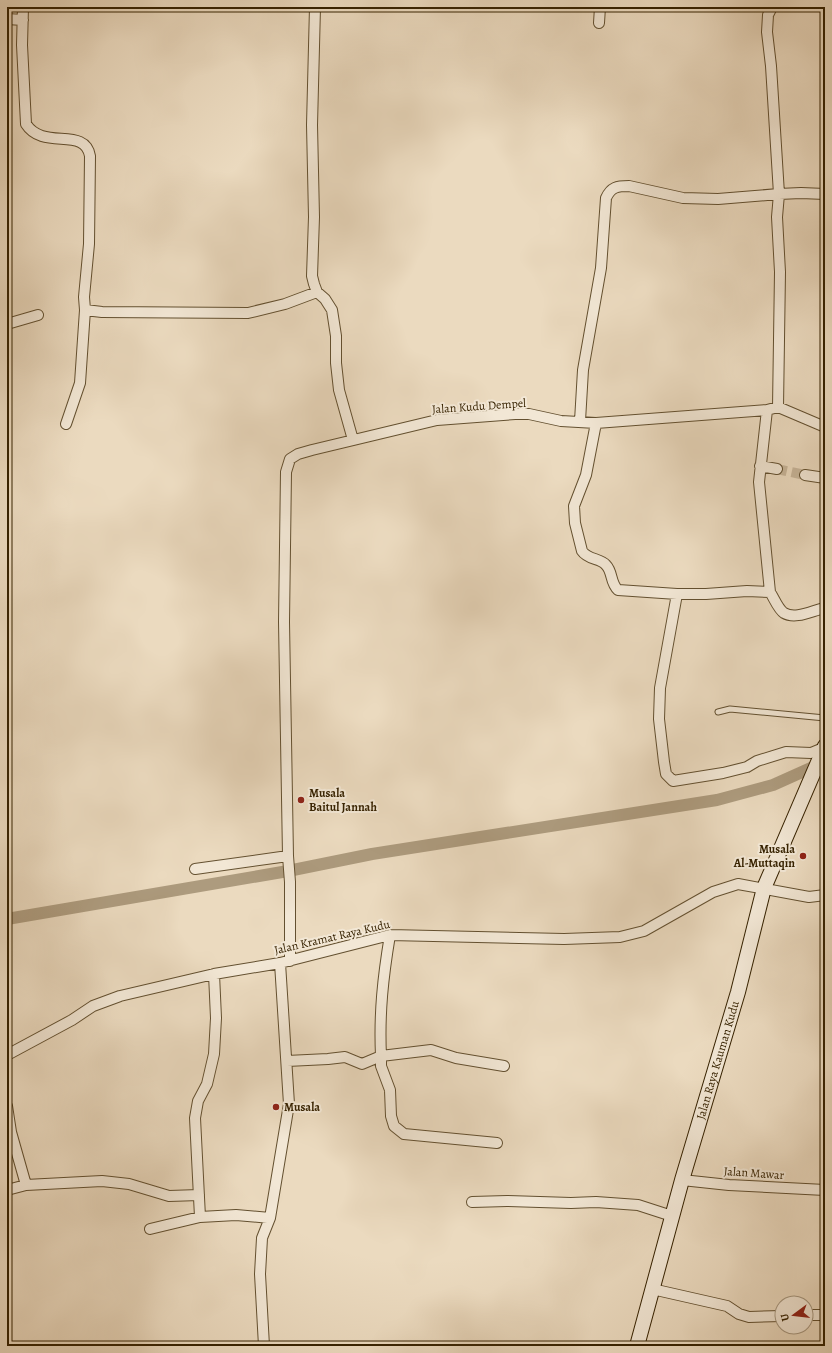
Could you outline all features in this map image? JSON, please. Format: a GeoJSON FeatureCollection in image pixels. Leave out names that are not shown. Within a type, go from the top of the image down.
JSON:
{"type":"FeatureCollection","features":[{"type":"Feature","properties":{"kind":"street"},"geometry":{"type":"LineString","coordinates":[[23,7],[22,45],[26,124],[30,131],[40,136],[76,140],[85,144],[89,148],[90,156],[89,244],[84,297],[85,310],[80,383],[66,424]]}},
{"type":"Feature","properties":{"kind":"street"},"geometry":{"type":"LineString","coordinates":[[315,7],[312,125],[314,217],[312,276],[318,292],[325,299],[332,310],[336,336],[336,363],[339,390],[353,440]]}},
{"type":"Feature","properties":{"kind":"street"},"geometry":{"type":"LineString","coordinates":[[599,23],[600,7]]}},
{"type":"Feature","properties":{"kind":"street"},"geometry":{"type":"LineString","coordinates":[[772,7],[768,15],[767,32],[771,66],[779,194],[777,217],[780,272],[778,407],[825,427]]}},
{"type":"Feature","properties":{"kind":"street"},"geometry":{"type":"LineString","coordinates":[[7,19],[23,20]]}},
{"type":"Feature","properties":{"kind":"street"},"geometry":{"type":"LineString","coordinates":[[580,422],[583,370],[601,268],[606,198],[609,192],[614,188],[629,186],[683,198],[718,199],[779,194],[825,194]]}},
{"type":"Feature","properties":{"kind":"street"},"geometry":{"type":"LineString","coordinates":[[85,310],[102,312],[248,313],[285,304],[318,292]]}},
{"type":"Feature","properties":{"kind":"street"},"geometry":{"type":"LineString","coordinates":[[7,324],[38,315]]}},
{"type":"Feature","properties":{"kind":"street","name":"Jalan Kudu Dempel"},"geometry":{"type":"LineString","coordinates":[[288,860],[284,622],[286,472],[290,459],[305,452],[437,420],[529,414],[551,419],[596,423],[767,410],[778,407]]}},
{"type":"Feature","properties":{"kind":"street"},"geometry":{"type":"LineString","coordinates":[[767,410],[760,466],[759,494],[770,592],[779,607],[785,613],[795,616],[825,608]]}},
{"type":"Feature","properties":{"kind":"street"},"geometry":{"type":"LineString","coordinates":[[596,423],[586,475],[574,506],[575,523],[582,551],[585,555],[604,563],[607,566],[612,583],[618,590],[676,594],[706,594],[747,591],[770,592]]}},
{"type":"Feature","properties":{"kind":"street"},"geometry":{"type":"LineString","coordinates":[[760,466],[778,469]]}},
{"type":"Feature","properties":{"kind":"street"},"geometry":{"type":"LineString","coordinates":[[804,475],[825,478]]}},
{"type":"Feature","properties":{"kind":"street"},"geometry":{"type":"LineString","coordinates":[[676,594],[660,688],[659,719],[666,774],[673,781],[723,773],[747,767],[757,761],[786,752],[811,753],[824,747]]}},
{"type":"Feature","properties":{"kind":"street","name":"Jalan Raya Kauman Kudu"},"geometry":{"type":"LineString","coordinates":[[637,1346],[682,1180],[738,992],[764,888],[824,747]]}},
{"type":"Feature","properties":{"kind":"street"},"geometry":{"type":"LineString","coordinates":[[195,869],[288,860],[290,882],[285,962],[289,1104],[270,1218],[262,1238],[260,1274],[264,1346]]}},
{"type":"Feature","properties":{"kind":"street","name":"Jalan Kramat Raya Kudu"},"geometry":{"type":"LineString","coordinates":[[7,1054],[100,1003],[120,996],[214,974],[285,962],[390,935],[564,939],[620,937],[644,931],[714,892],[738,884],[809,897],[825,895]]}},
{"type":"Feature","properties":{"kind":"street"},"geometry":{"type":"LineString","coordinates":[[390,935],[383,977],[380,1027],[381,1066],[390,1090],[391,1116],[394,1126],[404,1134],[497,1142]]}},
{"type":"Feature","properties":{"kind":"street"},"geometry":{"type":"LineString","coordinates":[[200,1217],[195,1118],[198,1101],[207,1084],[214,1054],[216,1018],[214,974]]}},
{"type":"Feature","properties":{"kind":"street"},"geometry":{"type":"LineString","coordinates":[[287,1061],[345,1057],[362,1064],[381,1056],[431,1050],[456,1058],[504,1066]]}},
{"type":"Feature","properties":{"kind":"street"},"geometry":{"type":"LineString","coordinates":[[7,1106],[11,1132],[26,1185]]}},
{"type":"Feature","properties":{"kind":"street"},"geometry":{"type":"LineString","coordinates":[[7,1190],[26,1185],[102,1180],[129,1184],[169,1196],[199,1195]]}},
{"type":"Feature","properties":{"kind":"street","name":"Jalan Mawar"},"geometry":{"type":"LineString","coordinates":[[682,1180],[825,1190]]}},
{"type":"Feature","properties":{"kind":"street"},"geometry":{"type":"LineString","coordinates":[[472,1202],[596,1202],[638,1205],[672,1216]]}},
{"type":"Feature","properties":{"kind":"street"},"geometry":{"type":"LineString","coordinates":[[150,1229],[200,1217],[236,1215],[270,1218]]}},
{"type":"Feature","properties":{"kind":"street"},"geometry":{"type":"LineString","coordinates":[[652,1289],[727,1306],[739,1314],[749,1317],[774,1316]]}},
{"type":"Feature","properties":{"kind":"street"},"geometry":{"type":"LineString","coordinates":[[814,1315],[825,1315]]}},
{"type":"Feature","properties":{"kind":"lane"},"geometry":{"type":"LineString","coordinates":[[718,712],[730,709],[825,718]]}},
{"type":"Feature","properties":{"kind":"waterway"},"geometry":{"type":"LineString","coordinates":[[7,919],[288,871],[372,854],[717,800],[773,785],[822,763]]}},
{"type":"Feature","properties":{"kind":"tunnel"},"geometry":{"type":"LineString","coordinates":[[777,469],[805,475]]}},
{"type":"Feature","properties":{"kind":"place","name":"Musala Baitul Jannah"},"geometry":{"type":"Point","coordinates":[301,800]}},
{"type":"Feature","properties":{"kind":"place","name":"Musala Al-Muttaqin"},"geometry":{"type":"Point","coordinates":[803,856]}},
{"type":"Feature","properties":{"kind":"place","name":"Musala"},"geometry":{"type":"Point","coordinates":[276,1107]}}]}
